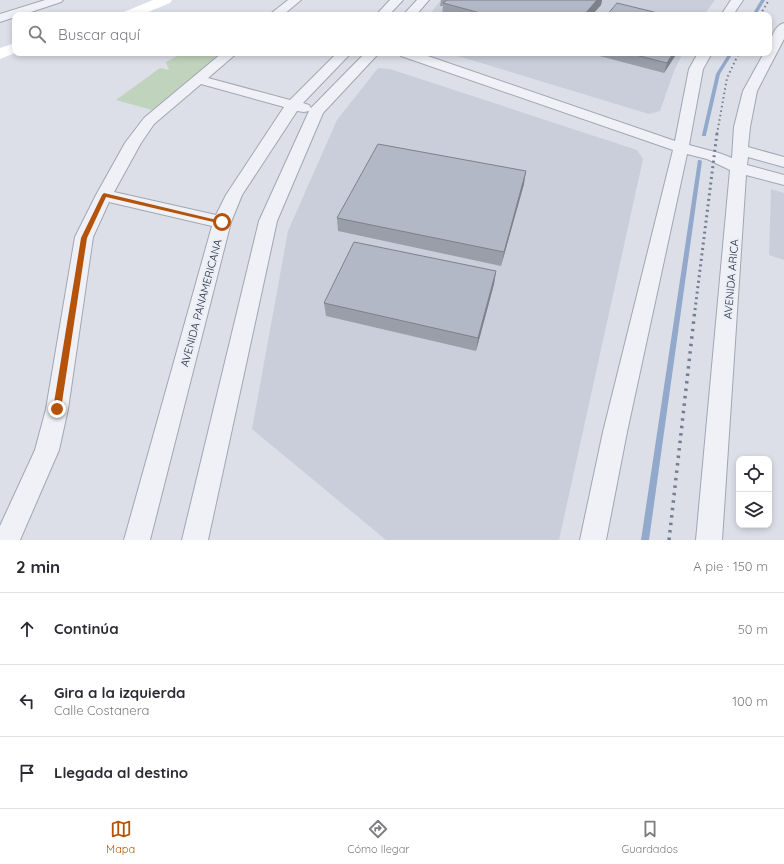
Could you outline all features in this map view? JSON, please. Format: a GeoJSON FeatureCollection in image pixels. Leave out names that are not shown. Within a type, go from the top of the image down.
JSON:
{"type":"FeatureCollection","features":[{"type":"Feature","properties":{"kind":"main road"},"geometry":{"type":"LineString","coordinates":[[136,12],[165,0]]}},
{"type":"Feature","properties":{"kind":"main road"},"geometry":{"type":"LineString","coordinates":[[0,54],[12,48]]}},
{"type":"Feature","properties":{"kind":"street"},"geometry":{"type":"LineString","coordinates":[[19,12],[57,0]]}},
{"type":"Feature","properties":{"kind":"street"},"geometry":{"type":"LineString","coordinates":[[279,12],[295,0]]}},
{"type":"Feature","properties":{"kind":"street"},"geometry":{"type":"LineString","coordinates":[[385,12],[397,0]]}},
{"type":"Feature","properties":{"kind":"street"},"geometry":{"type":"LineString","coordinates":[[401,0],[421,2]]}},
{"type":"Feature","properties":{"kind":"street"},"geometry":{"type":"LineString","coordinates":[[729,12],[737,0]]}},
{"type":"Feature","properties":{"kind":"street"},"geometry":{"type":"LineString","coordinates":[[412,12],[421,2]]}},
{"type":"Feature","properties":{"kind":"street"},"geometry":{"type":"LineString","coordinates":[[0,18],[12,14]]}},
{"type":"Feature","properties":{"kind":"street","name":"AVENIDA ARICA"},"geometry":{"type":"LineString","coordinates":[[772,50],[784,27]]}},
{"type":"Feature","properties":{"kind":"street"},"geometry":{"type":"LineString","coordinates":[[7,540],[47,450],[57,409],[84,238],[104,195],[133,143],[150,121],[227,56]]}},
{"type":"Feature","properties":{"kind":"street","name":"AVENIDA PANAMERICANA"},"geometry":{"type":"LineString","coordinates":[[137,540],[222,222],[234,195],[293,105],[341,56]]}},
{"type":"Feature","properties":{"kind":"street"},"geometry":{"type":"LineString","coordinates":[[195,540],[268,221],[316,111],[369,56]]}},
{"type":"Feature","properties":{"kind":"street"},"geometry":{"type":"LineString","coordinates":[[415,56],[681,148],[714,156],[784,162]]}},
{"type":"Feature","properties":{"kind":"street"},"geometry":{"type":"LineString","coordinates":[[593,540],[615,432],[681,148],[696,69],[703,56]]}},
{"type":"Feature","properties":{"kind":"street","name":"AVENIDA ARICA"},"geometry":{"type":"LineString","coordinates":[[710,540],[742,127],[750,91],[769,56]]}},
{"type":"Feature","properties":{"kind":"street"},"geometry":{"type":"LineString","coordinates":[[200,80],[316,111]]}},
{"type":"Feature","properties":{"kind":"street"},"geometry":{"type":"LineString","coordinates":[[740,159],[784,180]]}},
{"type":"Feature","properties":{"kind":"street"},"geometry":{"type":"LineString","coordinates":[[104,195],[222,222]]}},
{"type":"Feature","properties":{"kind":"shaded area"},"geometry":{"type":"Polygon","coordinates":[[[441,0],[715,0],[706,12],[431,12],[441,0]]]}},
{"type":"Feature","properties":{"kind":"shaded area"},"geometry":{"type":"Polygon","coordinates":[[[458,56],[682,56],[674,71],[660,111],[649,114],[458,56]]]}},
{"type":"Feature","properties":{"kind":"shaded area"},"geometry":{"type":"Polygon","coordinates":[[[378,68],[390,69],[637,150],[643,159],[559,540],[386,540],[252,429],[288,231],[337,120],[378,68]]]}},
{"type":"Feature","properties":{"kind":"shaded area"},"geometry":{"type":"Polygon","coordinates":[[[771,189],[784,193],[784,260],[769,255],[771,189]]]}},
{"type":"Feature","properties":{"kind":"green space"},"geometry":{"type":"Polygon","coordinates":[[[177,56],[219,56],[152,110],[116,100],[160,68],[169,70],[166,62],[177,56]]]}},
{"type":"Feature","properties":{"kind":"building"},"geometry":{"type":"Polygon","coordinates":[[[447,0],[597,0],[587,12],[477,12],[443,3],[447,0]]]}},
{"type":"Feature","properties":{"kind":"building"},"geometry":{"type":"Polygon","coordinates":[[[617,3],[654,12],[610,12],[617,3]]]}},
{"type":"Feature","properties":{"kind":"building"},"geometry":{"type":"Polygon","coordinates":[[[640,56],[671,56],[667,63],[640,56]]]}},
{"type":"Feature","properties":{"kind":"building"},"geometry":{"type":"Polygon","coordinates":[[[378,144],[526,171],[504,252],[337,218],[378,144]]]}},
{"type":"Feature","properties":{"kind":"building"},"geometry":{"type":"Polygon","coordinates":[[[354,242],[496,271],[478,338],[324,303],[354,242]]]}},
{"type":"Feature","properties":{"kind":"waterway"},"geometry":{"type":"LineString","coordinates":[[756,12],[763,0]]}},
{"type":"Feature","properties":{"kind":"waterway"},"geometry":{"type":"LineString","coordinates":[[704,135],[718,74],[729,56]]}},
{"type":"Feature","properties":{"kind":"waterway"},"geometry":{"type":"LineString","coordinates":[[645,540],[700,161]]}},
{"type":"Feature","properties":{"kind":"railway"},"geometry":{"type":"LineString","coordinates":[[762,12],[769,0]]}},
{"type":"Feature","properties":{"kind":"railway"},"geometry":{"type":"LineString","coordinates":[[717,134],[727,78],[738,56]]}},
{"type":"Feature","properties":{"kind":"railway"},"geometry":{"type":"LineString","coordinates":[[695,310],[717,133]]}},
{"type":"Feature","properties":{"kind":"railway"},"geometry":{"type":"LineString","coordinates":[[669,540],[695,309]]}},
{"type":"Feature","properties":{"kind":"route"},"geometry":{"type":"LineString","coordinates":[[57,409],[84,238],[104,195],[222,222]]}}]}
